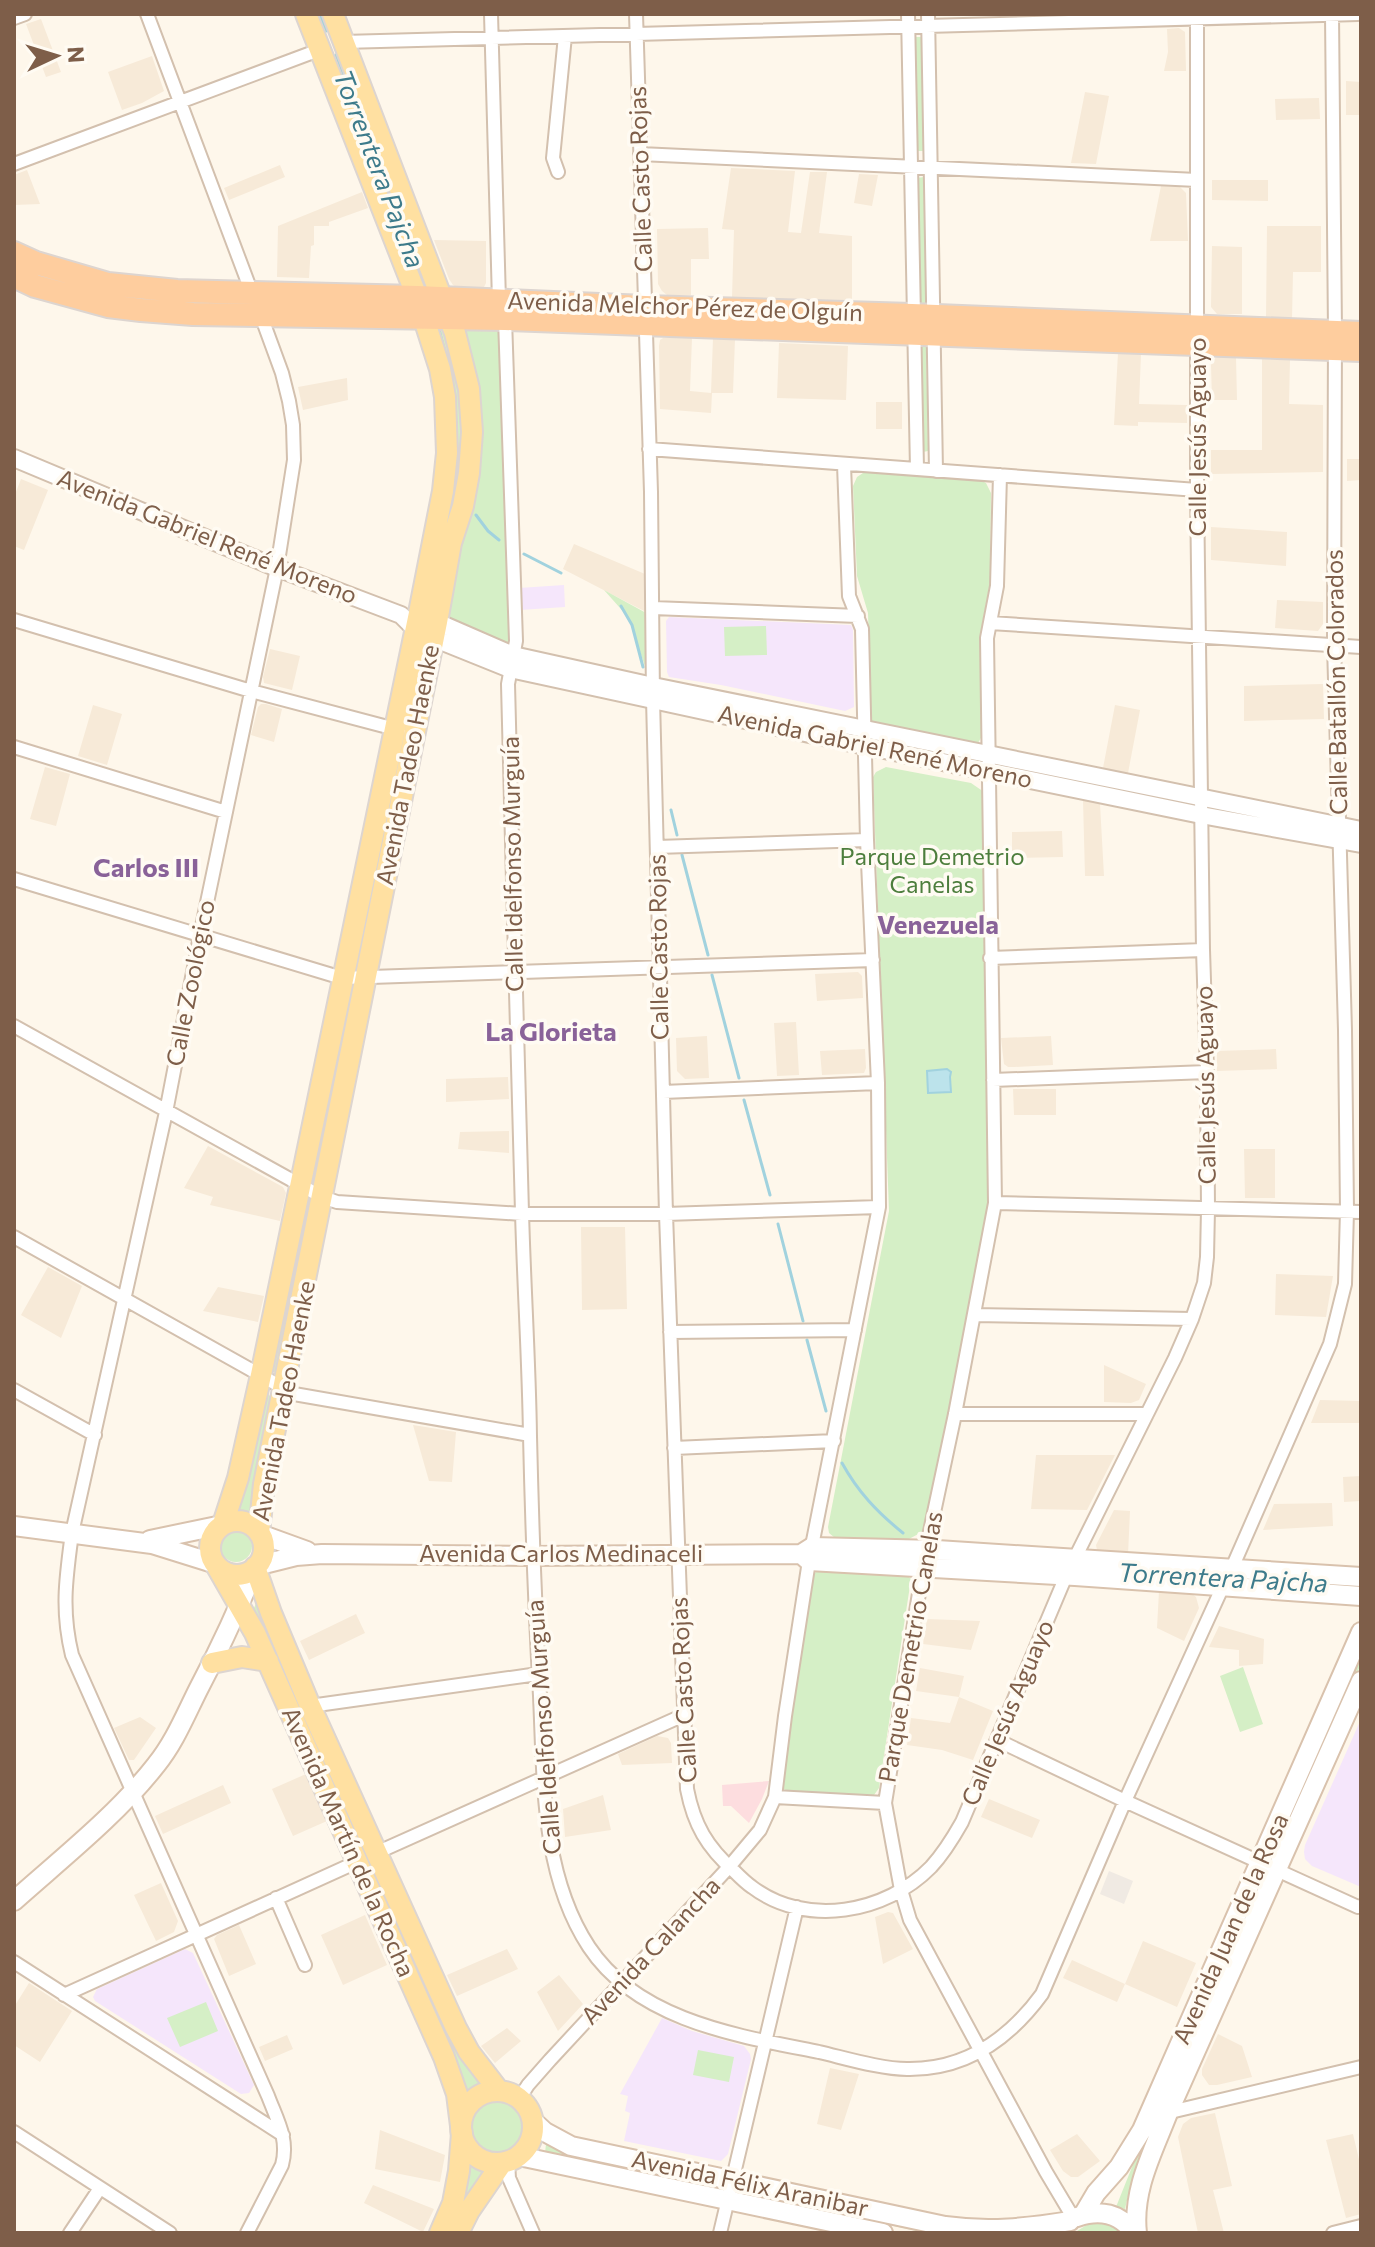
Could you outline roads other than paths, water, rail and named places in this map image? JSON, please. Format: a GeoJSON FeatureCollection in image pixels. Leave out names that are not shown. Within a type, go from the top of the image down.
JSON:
{"type":"FeatureCollection","features":[{"type":"Feature","properties":{"kind":"highway","name":"Avenida Melchor Pérez de Olguín"},"geometry":{"type":"LineString","coordinates":[[14,253],[36,263],[108,284],[177,291],[251,292],[420,308],[1335,340],[1361,333]]}},
{"type":"Feature","properties":{"kind":"highway","name":"Avenida Melchor Pérez de Olguín"},"geometry":{"type":"LineString","coordinates":[[14,276],[35,286],[108,306],[154,311],[261,316],[420,308]]}},
{"type":"Feature","properties":{"kind":"highway","name":"Avenida Melchor Pérez de Olguín"},"geometry":{"type":"LineString","coordinates":[[1335,340],[1361,350]]}},
{"type":"Feature","properties":{"kind":"main road","name":"Avenida Tadeo Haenke"},"geometry":{"type":"LineString","coordinates":[[260,1534],[261,1499],[366,978],[447,453],[445,397],[432,340],[306,14]]}},
{"type":"Feature","properties":{"kind":"main road","name":"Avenida Tadeo Haenke"},"geometry":{"type":"LineString","coordinates":[[333,14],[446,309],[469,389],[472,432],[463,506],[421,624]]}},
{"type":"Feature","properties":{"kind":"main road","name":"Avenida Tadeo Haenke"},"geometry":{"type":"LineString","coordinates":[[223,1525],[238,1478],[261,1375],[342,978],[405,732]]}},
{"type":"Feature","properties":{"kind":"main road"},"geometry":{"type":"LineString","coordinates":[[14,1901],[133,1793],[157,1764],[212,1663],[263,1551],[260,1534],[243,1521],[136,1541]]}},
{"type":"Feature","properties":{"kind":"main road"},"geometry":{"type":"LineString","coordinates":[[216,1564],[210,1547],[211,1539],[223,1525]]}},
{"type":"Feature","properties":{"kind":"main road"},"geometry":{"type":"LineString","coordinates":[[14,1526],[136,1541],[168,1548],[216,1564],[231,1574],[255,1567]]}},
{"type":"Feature","properties":{"kind":"main road","name":"Avenida Carlos Medinaceli"},"geometry":{"type":"LineString","coordinates":[[260,1534],[297,1549],[322,1554]]}},
{"type":"Feature","properties":{"kind":"main road","name":"Avenida Carlos Medinaceli"},"geometry":{"type":"LineString","coordinates":[[255,1567],[296,1556],[322,1554],[807,1554],[1070,1567],[1232,1568],[1361,1577]]}},
{"type":"Feature","properties":{"kind":"main road","name":"Avenida Martín de la Rocha"},"geometry":{"type":"LineString","coordinates":[[216,1564],[268,1661],[444,2057],[457,2094],[461,2129]]}},
{"type":"Feature","properties":{"kind":"main road","name":"Avenida Martín de la Rocha"},"geometry":{"type":"LineString","coordinates":[[255,1567],[310,1706],[456,2028],[469,2052],[499,2091]]}},
{"type":"Feature","properties":{"kind":"main road","name":"Avenida Carlos Medinaceli"},"geometry":{"type":"LineString","coordinates":[[1070,1567],[1223,1586],[1361,1596]]}},
{"type":"Feature","properties":{"kind":"main road","name":"Avenida Juan de la Rosa"},"geometry":{"type":"LineString","coordinates":[[1269,1866],[1361,1632]]}},
{"type":"Feature","properties":{"kind":"main road"},"geometry":{"type":"LineString","coordinates":[[212,1663],[242,1657],[268,1661]]}},
{"type":"Feature","properties":{"kind":"main road","name":"Avenida Juan de la Rosa"},"geometry":{"type":"LineString","coordinates":[[1136,2233],[1135,2207],[1160,2111],[1269,1866],[1361,1681]]}},
{"type":"Feature","properties":{"kind":"main road"},"geometry":{"type":"LineString","coordinates":[[440,2233],[455,2194],[461,2129],[467,2107],[487,2092],[510,2093],[529,2109],[533,2121],[531,2139],[509,2160],[469,2211],[458,2233]]}},
{"type":"Feature","properties":{"kind":"main road","name":"Avenida Juan de la Rosa"},"geometry":{"type":"LineString","coordinates":[[1072,2222],[1119,2167],[1142,2130],[1160,2111]]}},
{"type":"Feature","properties":{"kind":"main road","name":"Avenida Félix Aranibar"},"geometry":{"type":"LineString","coordinates":[[533,2121],[551,2136],[571,2146],[883,2233]]}},
{"type":"Feature","properties":{"kind":"main road"},"geometry":{"type":"LineString","coordinates":[[461,2129],[466,2146],[475,2156],[488,2162],[509,2160]]}},
{"type":"Feature","properties":{"kind":"main road","name":"Avenida Félix Aranibar"},"geometry":{"type":"LineString","coordinates":[[509,2160],[730,2190],[974,2230],[1005,2230],[1072,2222],[1101,2213],[1115,2216],[1136,2233]]}},
{"type":"Feature","properties":{"kind":"street"},"geometry":{"type":"LineString","coordinates":[[14,18],[25,14]]}},
{"type":"Feature","properties":{"kind":"street","name":"Calle Zoológico"},"geometry":{"type":"LineString","coordinates":[[147,14],[282,373],[293,425],[294,460],[277,568],[166,1112],[72,1533],[64,1586],[65,1628],[72,1655],[283,2135]]}},
{"type":"Feature","properties":{"kind":"street","name":"Calle Idelfonso Murguía"},"geometry":{"type":"LineString","coordinates":[[491,14],[516,641],[508,684],[515,973],[532,1556],[544,1778],[553,1857],[561,1890],[588,1946],[622,1982]]}},
{"type":"Feature","properties":{"kind":"street","name":"Calle Casto Rojas"},"geometry":{"type":"LineString","coordinates":[[636,14],[666,1214],[687,1789],[692,1815],[699,1829],[729,1867]]}},
{"type":"Feature","properties":{"kind":"street","name":"Calle Batallón Colorados"},"geometry":{"type":"LineString","coordinates":[[1232,1568],[1330,1344],[1345,1284],[1345,1030],[1334,645],[1332,14]]}},
{"type":"Feature","properties":{"kind":"street"},"geometry":{"type":"LineString","coordinates":[[343,42],[637,34],[908,20],[1358,14]]}},
{"type":"Feature","properties":{"kind":"street","name":"Calle Jesús Aguayo"},"geometry":{"type":"LineString","coordinates":[[729,1867],[754,1889],[777,1901],[797,1907],[838,1911],[881,1901],[901,1890],[929,1868],[948,1846],[962,1822],[1070,1567],[1192,1319],[1204,1283],[1208,1209],[1197,490],[1197,16]]}},
{"type":"Feature","properties":{"kind":"street"},"geometry":{"type":"LineString","coordinates":[[908,20],[910,166],[936,471]]}},
{"type":"Feature","properties":{"kind":"street"},"geometry":{"type":"LineString","coordinates":[[917,469],[931,166],[928,20]]}},
{"type":"Feature","properties":{"kind":"street"},"geometry":{"type":"LineString","coordinates":[[558,172],[553,158],[565,36]]}},
{"type":"Feature","properties":{"kind":"street"},"geometry":{"type":"LineString","coordinates":[[14,164],[319,50]]}},
{"type":"Feature","properties":{"kind":"street"},"geometry":{"type":"LineString","coordinates":[[640,154],[1197,180]]}},
{"type":"Feature","properties":{"kind":"street"},"geometry":{"type":"LineString","coordinates":[[649,449],[1197,490]]}},
{"type":"Feature","properties":{"kind":"street","name":"Avenida Gabriel René Moreno"},"geometry":{"type":"LineString","coordinates":[[14,458],[512,662],[865,738],[989,772],[1340,833],[1361,844]]}},
{"type":"Feature","properties":{"kind":"street"},"geometry":{"type":"LineString","coordinates":[[775,1797],[807,1554],[834,1441],[879,1207],[878,1083],[867,840],[862,629],[849,596],[844,465]]}},
{"type":"Feature","properties":{"kind":"street","name":"Parque Demetrio Canelas"},"geometry":{"type":"LineString","coordinates":[[775,1797],[885,1803],[924,1558],[995,1203],[987,638],[997,586],[1000,475]]}},
{"type":"Feature","properties":{"kind":"street"},"geometry":{"type":"LineString","coordinates":[[653,608],[858,616]]}},
{"type":"Feature","properties":{"kind":"street"},"geometry":{"type":"LineString","coordinates":[[14,620],[251,691],[405,732]]}},
{"type":"Feature","properties":{"kind":"street"},"geometry":{"type":"LineString","coordinates":[[990,623],[1361,647]]}},
{"type":"Feature","properties":{"kind":"street","name":"Avenida Gabriel René Moreno"},"geometry":{"type":"LineString","coordinates":[[865,738],[988,754],[1201,807]]}},
{"type":"Feature","properties":{"kind":"street"},"geometry":{"type":"LineString","coordinates":[[14,747],[226,812]]}},
{"type":"Feature","properties":{"kind":"street","name":"Avenida Gabriel René Moreno"},"geometry":{"type":"LineString","coordinates":[[1340,833],[1361,830]]}},
{"type":"Feature","properties":{"kind":"street"},"geometry":{"type":"LineString","coordinates":[[657,847],[867,840]]}},
{"type":"Feature","properties":{"kind":"street"},"geometry":{"type":"LineString","coordinates":[[14,879],[342,978],[873,960]]}},
{"type":"Feature","properties":{"kind":"street"},"geometry":{"type":"LineString","coordinates":[[990,958],[1203,950]]}},
{"type":"Feature","properties":{"kind":"street"},"geometry":{"type":"LineString","coordinates":[[14,1026],[299,1185],[337,1202],[522,1214],[666,1214],[879,1207]]}},
{"type":"Feature","properties":{"kind":"street"},"geometry":{"type":"LineString","coordinates":[[1345,1030],[1361,1030]]}},
{"type":"Feature","properties":{"kind":"street"},"geometry":{"type":"LineString","coordinates":[[993,1080],[1207,1072]]}},
{"type":"Feature","properties":{"kind":"street"},"geometry":{"type":"LineString","coordinates":[[663,1092],[878,1083]]}},
{"type":"Feature","properties":{"kind":"street"},"geometry":{"type":"LineString","coordinates":[[995,1203],[1361,1212]]}},
{"type":"Feature","properties":{"kind":"street"},"geometry":{"type":"LineString","coordinates":[[14,1237],[294,1394],[530,1435]]}},
{"type":"Feature","properties":{"kind":"street"},"geometry":{"type":"LineString","coordinates":[[974,1315],[1192,1319]]}},
{"type":"Feature","properties":{"kind":"street"},"geometry":{"type":"LineString","coordinates":[[670,1332],[855,1330]]}},
{"type":"Feature","properties":{"kind":"street"},"geometry":{"type":"LineString","coordinates":[[14,1390],[95,1435]]}},
{"type":"Feature","properties":{"kind":"street"},"geometry":{"type":"LineString","coordinates":[[955,1414],[1147,1414]]}},
{"type":"Feature","properties":{"kind":"street"},"geometry":{"type":"LineString","coordinates":[[674,1448],[834,1441]]}},
{"type":"Feature","properties":{"kind":"street"},"geometry":{"type":"LineString","coordinates":[[622,1982],[669,2012],[699,2024],[765,2042],[903,2069],[929,2068],[981,2051],[1004,2036],[1024,2018],[1042,1994],[1223,1586]]}},
{"type":"Feature","properties":{"kind":"street"},"geometry":{"type":"LineString","coordinates":[[310,1706],[538,1674]]}},
{"type":"Feature","properties":{"kind":"street"},"geometry":{"type":"LineString","coordinates":[[376,1853],[684,1715]]}},
{"type":"Feature","properties":{"kind":"street"},"geometry":{"type":"LineString","coordinates":[[997,1740],[1360,1910]]}},
{"type":"Feature","properties":{"kind":"street","name":"Avenida Calancha"},"geometry":{"type":"LineString","coordinates":[[519,2099],[528,2085],[729,1867],[760,1830],[775,1797]]}},
{"type":"Feature","properties":{"kind":"street"},"geometry":{"type":"LineString","coordinates":[[885,1803],[901,1890],[910,1920],[1072,2222]]}},
{"type":"Feature","properties":{"kind":"street"},"geometry":{"type":"LineString","coordinates":[[64,1995],[357,1862]]}},
{"type":"Feature","properties":{"kind":"street"},"geometry":{"type":"LineString","coordinates":[[276,1898],[305,1965]]}},
{"type":"Feature","properties":{"kind":"street"},"geometry":{"type":"LineString","coordinates":[[720,2233],[797,1907]]}},
{"type":"Feature","properties":{"kind":"street"},"geometry":{"type":"LineString","coordinates":[[14,1962],[283,2135],[285,2153],[282,2165],[247,2233]]}},
{"type":"Feature","properties":{"kind":"street"},"geometry":{"type":"LineString","coordinates":[[1160,2111],[1361,2067]]}},
{"type":"Feature","properties":{"kind":"street"},"geometry":{"type":"LineString","coordinates":[[14,2132],[170,2233]]}},
{"type":"Feature","properties":{"kind":"street"},"geometry":{"type":"LineString","coordinates":[[509,2160],[509,2178],[533,2233]]}},
{"type":"Feature","properties":{"kind":"street"},"geometry":{"type":"LineString","coordinates":[[70,2233],[100,2188]]}},
{"type":"Feature","properties":{"kind":"street"},"geometry":{"type":"LineString","coordinates":[[1333,2233],[1361,2226]]}},
{"type":"Feature","properties":{"kind":"water"},"geometry":{"type":"Polygon","coordinates":[[[947,1069],[951,1072],[951,1092],[928,1093],[927,1071],[947,1069]]]}},
{"type":"Feature","properties":{"kind":"waterway","name":"Torrentera Pajcha"},"geometry":{"type":"LineString","coordinates":[[320,14],[326,31]]}},
{"type":"Feature","properties":{"kind":"waterway","name":"Torrentera Pajcha"},"geometry":{"type":"LineString","coordinates":[[336,55],[418,271]]}},
{"type":"Feature","properties":{"kind":"waterway","name":"Torrentera Pajcha"},"geometry":{"type":"LineString","coordinates":[[439,330],[451,376]]}},
{"type":"Feature","properties":{"kind":"waterway","name":"Torrentera Pajcha"},"geometry":{"type":"LineString","coordinates":[[455,400],[458,484]]}},
{"type":"Feature","properties":{"kind":"waterway","name":"Torrentera Pajcha"},"geometry":{"type":"LineString","coordinates":[[476,515],[499,540]]}},
{"type":"Feature","properties":{"kind":"waterway","name":"Torrentera Pajcha"},"geometry":{"type":"LineString","coordinates":[[524,554],[561,573]]}},
{"type":"Feature","properties":{"kind":"waterway","name":"Torrentera Pajcha"},"geometry":{"type":"LineString","coordinates":[[621,606],[632,625],[643,667]]}},
{"type":"Feature","properties":{"kind":"waterway","name":"Torrentera Pajcha"},"geometry":{"type":"LineString","coordinates":[[671,810],[677,835]]}},
{"type":"Feature","properties":{"kind":"waterway","name":"Torrentera Pajcha"},"geometry":{"type":"LineString","coordinates":[[682,855],[708,955]]}},
{"type":"Feature","properties":{"kind":"waterway","name":"Torrentera Pajcha"},"geometry":{"type":"LineString","coordinates":[[712,975],[739,1078]]}},
{"type":"Feature","properties":{"kind":"waterway","name":"Torrentera Pajcha"},"geometry":{"type":"LineString","coordinates":[[744,1100],[770,1195]]}},
{"type":"Feature","properties":{"kind":"waterway","name":"Torrentera Pajcha"},"geometry":{"type":"LineString","coordinates":[[778,1224],[803,1321]]}},
{"type":"Feature","properties":{"kind":"waterway","name":"Torrentera Pajcha"},"geometry":{"type":"LineString","coordinates":[[807,1340],[826,1411]]}},
{"type":"Feature","properties":{"kind":"waterway","name":"Torrentera Pajcha"},"geometry":{"type":"LineString","coordinates":[[842,1463],[869,1501],[903,1533]]}},
{"type":"Feature","properties":{"kind":"waterway","name":"Torrentera Pajcha"},"geometry":{"type":"LineString","coordinates":[[1281,1581],[1333,1584]]}},
{"type":"Feature","properties":{"kind":"district","name":"Carlos III"},"geometry":{"type":"Point","coordinates":[146,868]}},
{"type":"Feature","properties":{"kind":"district","name":"Venezuela"},"geometry":{"type":"Point","coordinates":[938,925]}},
{"type":"Feature","properties":{"kind":"district","name":"La Glorieta"},"geometry":{"type":"Point","coordinates":[551,1032]}}]}
